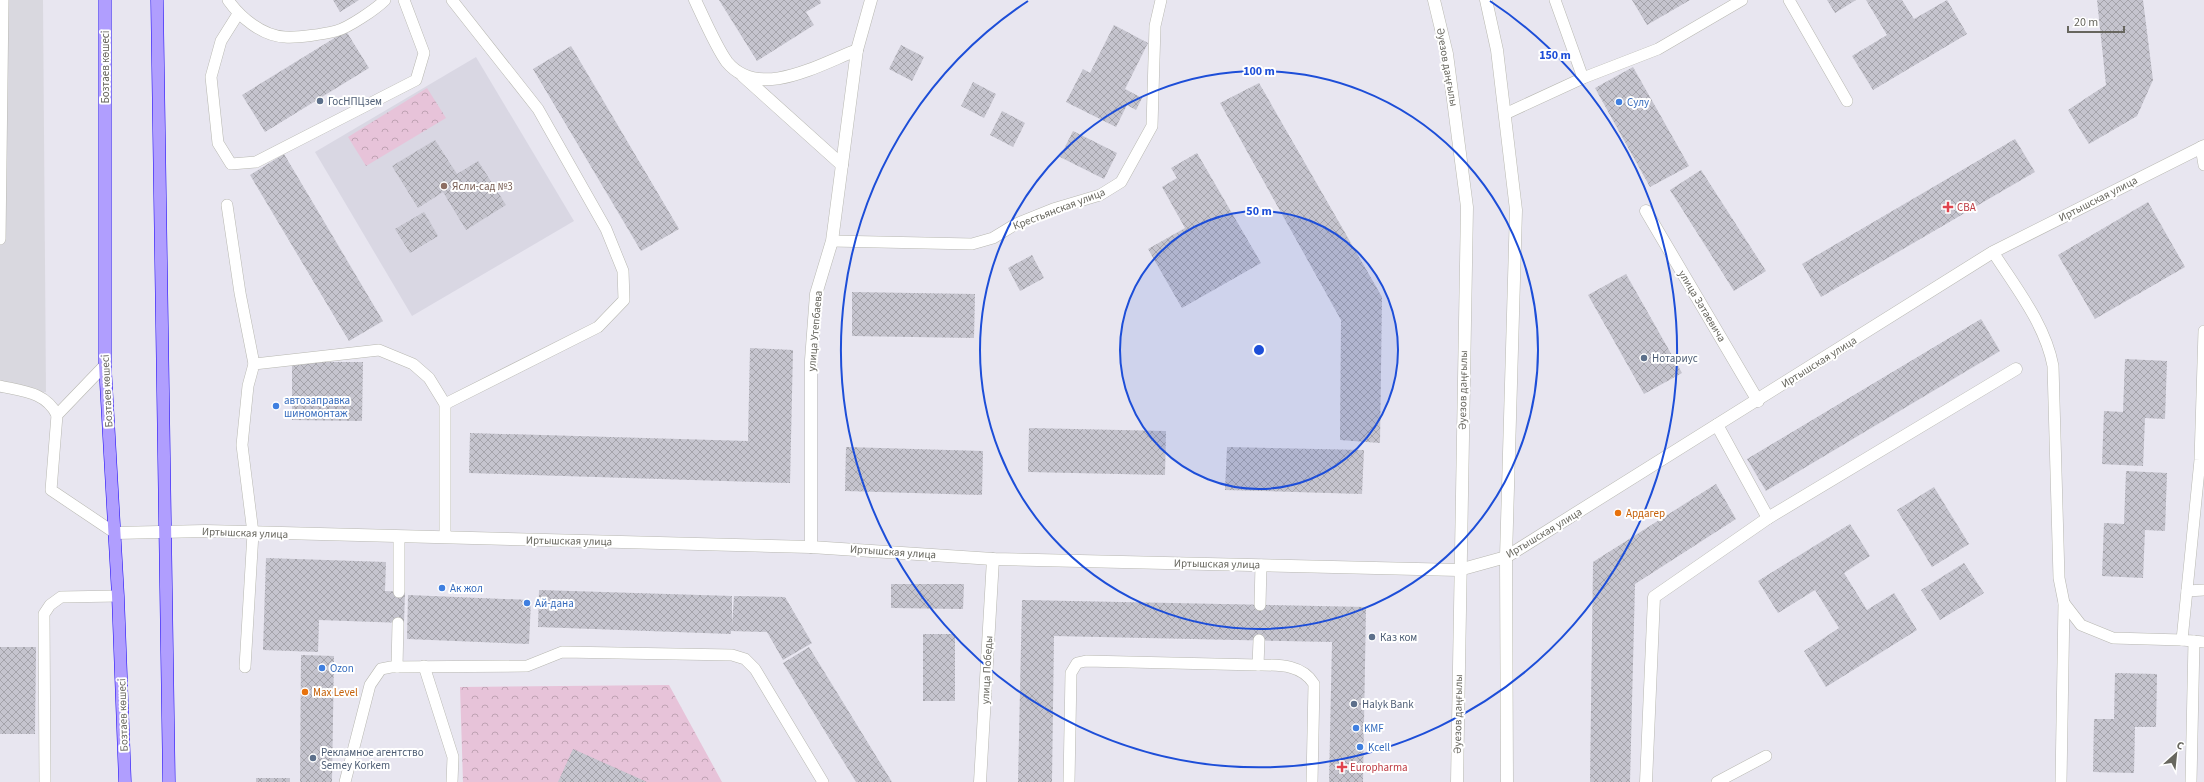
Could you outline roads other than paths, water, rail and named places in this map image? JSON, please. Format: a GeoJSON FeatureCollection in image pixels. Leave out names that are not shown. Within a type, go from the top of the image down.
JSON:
{"type":"FeatureCollection","features":[{"type":"Feature","properties":{"kind":"highway","name":"Бозтаев көшесі"},"geometry":{"type":"LineString","coordinates":[[105,0],[105,366],[115,532],[125,782]]}},
{"type":"Feature","properties":{"kind":"highway"},"geometry":{"type":"LineString","coordinates":[[158,0],[164,532],[169,782]]}},
{"type":"Feature","properties":{"kind":"street"},"geometry":{"type":"LineString","coordinates":[[695,0],[727,62],[842,164]]}},
{"type":"Feature","properties":{"kind":"street","name":"Әуезов даңғылы"},"geometry":{"type":"LineString","coordinates":[[1434,0],[1447,54],[1467,207],[1459,570],[1457,782]]}},
{"type":"Feature","properties":{"kind":"street"},"geometry":{"type":"LineString","coordinates":[[1486,0],[1497,50],[1516,210],[1506,557],[1507,782]]}},
{"type":"Feature","properties":{"kind":"street","name":"улица Утепбаева"},"geometry":{"type":"LineString","coordinates":[[811,547],[811,360],[816,294],[832,241],[857,50],[873,1]]}},
{"type":"Feature","properties":{"kind":"street"},"geometry":{"type":"LineString","coordinates":[[743,76],[766,80],[783,79],[857,50]]}},
{"type":"Feature","properties":{"kind":"street","name":"Иртышская улица"},"geometry":{"type":"LineString","coordinates":[[115,532],[253,533],[811,547],[993,559],[1459,570],[1506,557],[1758,401],[1993,252],[2203,145]]}},
{"type":"Feature","properties":{"kind":"street","name":"улица Затаевича"},"geometry":{"type":"LineString","coordinates":[[1646,211],[1758,401]]}},
{"type":"Feature","properties":{"kind":"street"},"geometry":{"type":"LineString","coordinates":[[1646,782],[1654,597],[1768,518],[2016,369]]}},
{"type":"Feature","properties":{"kind":"street"},"geometry":{"type":"LineString","coordinates":[[1717,425],[1768,518]]}},
{"type":"Feature","properties":{"kind":"street","name":"улица Победы"},"geometry":{"type":"LineString","coordinates":[[980,782],[993,559]]}},
{"type":"Feature","properties":{"kind":"lane"},"geometry":{"type":"LineString","coordinates":[[0,239],[2,0]]}},
{"type":"Feature","properties":{"kind":"lane"},"geometry":{"type":"LineString","coordinates":[[228,0],[238,14],[257,28],[284,37],[337,31],[377,8],[385,0]]}},
{"type":"Feature","properties":{"kind":"lane"},"geometry":{"type":"LineString","coordinates":[[238,14],[222,41],[211,77],[218,143],[231,164],[256,162],[416,80],[424,53],[404,0]]}},
{"type":"Feature","properties":{"kind":"lane"},"geometry":{"type":"LineString","coordinates":[[445,404],[598,327],[624,300],[623,271],[606,229],[538,109],[452,0]]}},
{"type":"Feature","properties":{"kind":"lane","name":"Крестьянская улица"},"geometry":{"type":"LineString","coordinates":[[832,241],[972,244],[993,238],[1016,224],[1053,209],[1100,195],[1121,182],[1152,126],[1155,26],[1161,0]]}},
{"type":"Feature","properties":{"kind":"lane"},"geometry":{"type":"LineString","coordinates":[[1555,0],[1583,78]]}},
{"type":"Feature","properties":{"kind":"lane"},"geometry":{"type":"LineString","coordinates":[[1505,114],[1583,78],[1658,49],[1742,0]]}},
{"type":"Feature","properties":{"kind":"lane"},"geometry":{"type":"LineString","coordinates":[[1788,0],[1847,102]]}},
{"type":"Feature","properties":{"kind":"lane"},"geometry":{"type":"LineString","coordinates":[[2203,145],[2204,165]]}},
{"type":"Feature","properties":{"kind":"lane"},"geometry":{"type":"LineString","coordinates":[[227,205],[240,293],[254,364],[248,386],[242,445],[253,533],[245,667]]}},
{"type":"Feature","properties":{"kind":"lane"},"geometry":{"type":"LineString","coordinates":[[1993,252],[2043,332],[2052,360],[2059,578],[2064,603],[2062,782]]}},
{"type":"Feature","properties":{"kind":"lane"},"geometry":{"type":"LineString","coordinates":[[2182,640],[2202,459],[2204,331]]}},
{"type":"Feature","properties":{"kind":"lane"},"geometry":{"type":"LineString","coordinates":[[254,364],[379,350],[413,364],[429,378],[445,404],[445,538]]}},
{"type":"Feature","properties":{"kind":"lane"},"geometry":{"type":"LineString","coordinates":[[57,415],[105,366]]}},
{"type":"Feature","properties":{"kind":"lane"},"geometry":{"type":"LineString","coordinates":[[0,386],[32,393],[48,401],[57,415],[51,490],[115,532]]}},
{"type":"Feature","properties":{"kind":"lane"},"geometry":{"type":"LineString","coordinates":[[399,537],[399,592]]}},
{"type":"Feature","properties":{"kind":"lane"},"geometry":{"type":"LineString","coordinates":[[1260,605],[1261,565]]}},
{"type":"Feature","properties":{"kind":"lane"},"geometry":{"type":"LineString","coordinates":[[2187,591],[2204,590]]}},
{"type":"Feature","properties":{"kind":"lane"},"geometry":{"type":"LineString","coordinates":[[44,782],[44,614],[50,605],[61,597],[118,596]]}},
{"type":"Feature","properties":{"kind":"lane"},"geometry":{"type":"LineString","coordinates":[[2064,603],[2081,625],[2112,638],[2182,640],[2199,642],[2191,782]]}},
{"type":"Feature","properties":{"kind":"lane"},"geometry":{"type":"LineString","coordinates":[[397,667],[398,623]]}},
{"type":"Feature","properties":{"kind":"lane"},"geometry":{"type":"LineString","coordinates":[[1258,665],[1259,640]]}},
{"type":"Feature","properties":{"kind":"lane"},"geometry":{"type":"LineString","coordinates":[[345,782],[370,685],[381,669],[424,666],[527,666],[562,652],[732,655],[745,659],[755,669],[823,782]]}},
{"type":"Feature","properties":{"kind":"lane"},"geometry":{"type":"LineString","coordinates":[[1069,782],[1071,673],[1078,663],[1086,661],[1287,665],[1309,674],[1314,684],[1312,782]]}},
{"type":"Feature","properties":{"kind":"lane"},"geometry":{"type":"LineString","coordinates":[[424,666],[453,757],[452,782]]}},
{"type":"Feature","properties":{"kind":"lane"},"geometry":{"type":"LineString","coordinates":[[1717,782],[1766,756]]}},
{"type":"Feature","properties":{"kind":"place","name":"ГосНПЦзем"},"geometry":{"type":"Point","coordinates":[320,101]}},
{"type":"Feature","properties":{"kind":"place","name":"Сулу"},"geometry":{"type":"Point","coordinates":[1619,102]}},
{"type":"Feature","properties":{"kind":"place","name":"Ясли-сад №3"},"geometry":{"type":"Point","coordinates":[444,186]}},
{"type":"Feature","properties":{"kind":"place","name":"СВА"},"geometry":{"type":"Point","coordinates":[1948,207]}},
{"type":"Feature","properties":{"kind":"place","name":"Нотариус"},"geometry":{"type":"Point","coordinates":[1644,358]}},
{"type":"Feature","properties":{"kind":"place","name":"автозаправка шиномонтаж"},"geometry":{"type":"Point","coordinates":[276,406]}},
{"type":"Feature","properties":{"kind":"place","name":"Ардагер"},"geometry":{"type":"Point","coordinates":[1618,513]}},
{"type":"Feature","properties":{"kind":"place","name":"Ак жол"},"geometry":{"type":"Point","coordinates":[442,588]}},
{"type":"Feature","properties":{"kind":"place","name":"Ай-дана"},"geometry":{"type":"Point","coordinates":[527,603]}},
{"type":"Feature","properties":{"kind":"place","name":"Каз ком"},"geometry":{"type":"Point","coordinates":[1372,637]}},
{"type":"Feature","properties":{"kind":"place","name":"Ozon"},"geometry":{"type":"Point","coordinates":[322,668]}},
{"type":"Feature","properties":{"kind":"place","name":"Max Level"},"geometry":{"type":"Point","coordinates":[305,692]}},
{"type":"Feature","properties":{"kind":"place","name":"Halyk Bank"},"geometry":{"type":"Point","coordinates":[1354,704]}},
{"type":"Feature","properties":{"kind":"place","name":"KMF"},"geometry":{"type":"Point","coordinates":[1356,728]}},
{"type":"Feature","properties":{"kind":"place","name":"Kcell"},"geometry":{"type":"Point","coordinates":[1360,747]}},
{"type":"Feature","properties":{"kind":"place","name":"Рекламное агентство Semey Korkem"},"geometry":{"type":"Point","coordinates":[313,758]}},
{"type":"Feature","properties":{"kind":"place","name":"Europharma"},"geometry":{"type":"Point","coordinates":[1342,767]}}]}
